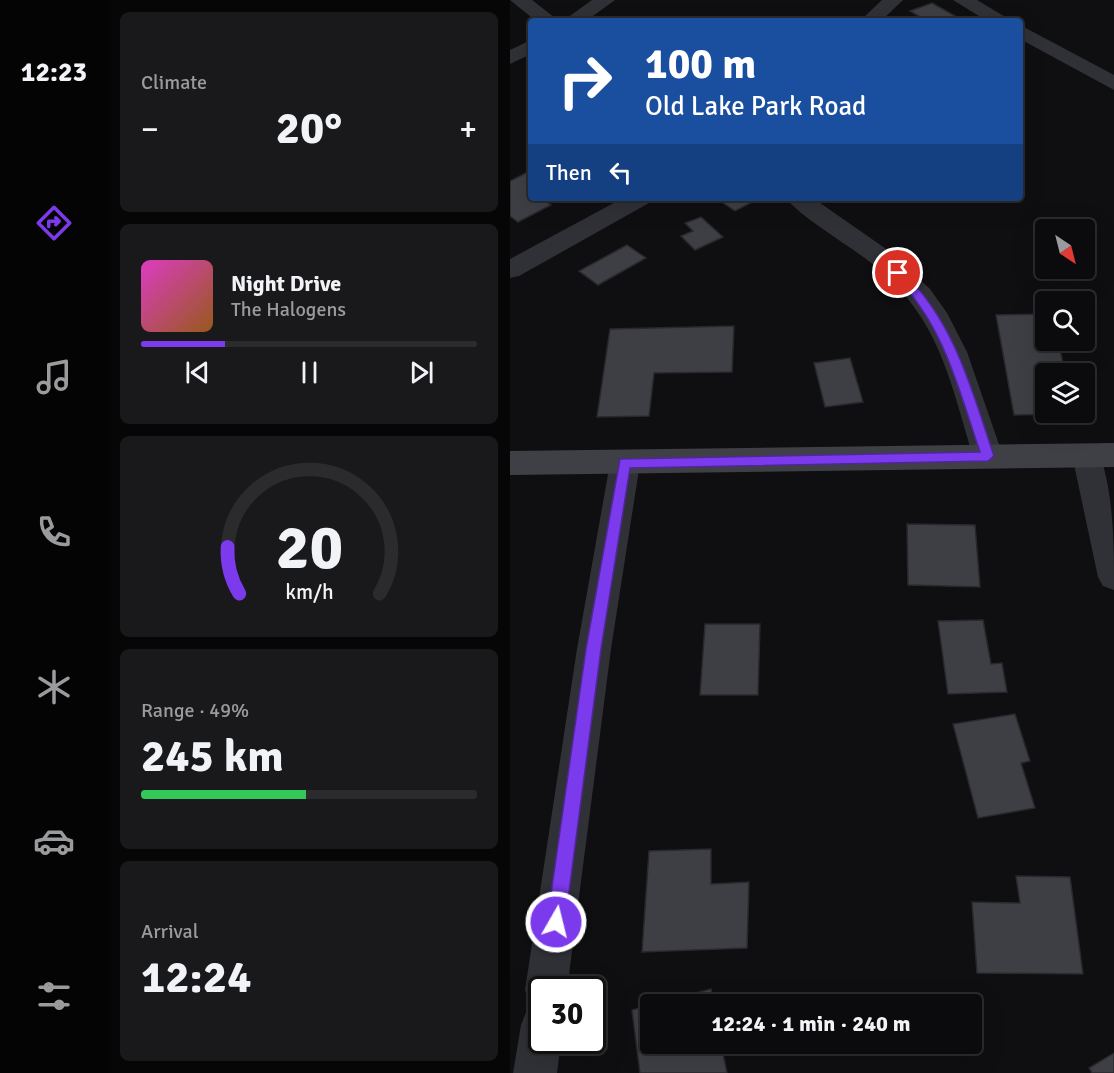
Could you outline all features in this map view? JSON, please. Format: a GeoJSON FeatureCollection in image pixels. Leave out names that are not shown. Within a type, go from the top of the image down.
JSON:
{"type":"FeatureCollection","features":[{"type":"Feature","properties":{"kind":"street"},"geometry":{"type":"LineString","coordinates":[[520,0],[545,18]]}},
{"type":"Feature","properties":{"kind":"street"},"geometry":{"type":"LineString","coordinates":[[578,18],[605,0]]}},
{"type":"Feature","properties":{"kind":"street"},"geometry":{"type":"LineString","coordinates":[[873,18],[893,0]]}},
{"type":"Feature","properties":{"kind":"street"},"geometry":{"type":"LineString","coordinates":[[963,0],[996,18]]}},
{"type":"Feature","properties":{"kind":"street"},"geometry":{"type":"LineString","coordinates":[[1023,32],[1114,84]]}},
{"type":"Feature","properties":{"kind":"street"},"geometry":{"type":"LineString","coordinates":[[510,58],[528,48]]}},
{"type":"Feature","properties":{"kind":"street"},"geometry":{"type":"LineString","coordinates":[[510,270],[636,201]]}},
{"type":"Feature","properties":{"kind":"street"},"geometry":{"type":"LineString","coordinates":[[802,201],[898,273],[920,295],[952,350],[988,456]]}},
{"type":"Feature","properties":{"kind":"street"},"geometry":{"type":"LineString","coordinates":[[510,464],[1100,455],[1114,577]]}},
{"type":"Feature","properties":{"kind":"street"},"geometry":{"type":"LineString","coordinates":[[548,976],[594,649],[625,463]]}},
{"type":"Feature","properties":{"kind":"street"},"geometry":{"type":"LineString","coordinates":[[535,1073],[538,1054]]}},
{"type":"Feature","properties":{"kind":"building"},"geometry":{"type":"Polygon","coordinates":[[[932,3],[959,18],[922,18],[910,11],[932,3]]]}},
{"type":"Feature","properties":{"kind":"building"},"geometry":{"type":"Polygon","coordinates":[[[528,172],[528,201],[545,201],[551,205],[518,222],[510,216],[510,181],[528,172]]]}},
{"type":"Feature","properties":{"kind":"building"},"geometry":{"type":"Polygon","coordinates":[[[720,201],[754,201],[735,211],[720,201]]]}},
{"type":"Feature","properties":{"kind":"building"},"geometry":{"type":"Polygon","coordinates":[[[701,217],[723,237],[695,250],[681,236],[693,231],[685,223],[701,217]]]}},
{"type":"Feature","properties":{"kind":"building"},"geometry":{"type":"Polygon","coordinates":[[[627,245],[646,258],[598,285],[579,271],[627,245]]]}},
{"type":"Feature","properties":{"kind":"building"},"geometry":{"type":"Polygon","coordinates":[[[1035,314],[1035,351],[1060,351],[1063,363],[1035,363],[1035,415],[1014,415],[996,315],[1035,314]]]}},
{"type":"Feature","properties":{"kind":"building"},"geometry":{"type":"Polygon","coordinates":[[[734,326],[732,372],[654,373],[649,416],[597,417],[610,329],[734,326]]]}},
{"type":"Feature","properties":{"kind":"building"},"geometry":{"type":"Polygon","coordinates":[[[850,358],[863,402],[825,407],[814,363],[850,358]]]}},
{"type":"Feature","properties":{"kind":"building"},"geometry":{"type":"Polygon","coordinates":[[[907,524],[975,525],[980,587],[908,585],[907,524]]]}},
{"type":"Feature","properties":{"kind":"building"},"geometry":{"type":"Polygon","coordinates":[[[983,620],[991,664],[1002,663],[1007,692],[948,694],[938,621],[983,620]]]}},
{"type":"Feature","properties":{"kind":"building"},"geometry":{"type":"Polygon","coordinates":[[[705,624],[760,624],[758,695],[700,695],[705,624]]]}},
{"type":"Feature","properties":{"kind":"building"},"geometry":{"type":"Polygon","coordinates":[[[1015,714],[1030,761],[1021,763],[1035,808],[978,818],[953,724],[1015,714]]]}},
{"type":"Feature","properties":{"kind":"building"},"geometry":{"type":"Polygon","coordinates":[[[711,849],[711,884],[749,882],[747,948],[642,952],[649,851],[711,849]]]}},
{"type":"Feature","properties":{"kind":"building"},"geometry":{"type":"Polygon","coordinates":[[[1016,876],[1070,877],[1083,974],[977,973],[972,902],[1020,903],[1016,876]]]}},
{"type":"Feature","properties":{"kind":"building"},"geometry":{"type":"Polygon","coordinates":[[[711,989],[712,994],[693,994],[711,989]]]}},
{"type":"Feature","properties":{"kind":"building"},"geometry":{"type":"Polygon","coordinates":[[[640,1008],[640,1054],[723,1054],[727,1073],[640,1073],[632,1010],[640,1008]]]}},
{"type":"Feature","properties":{"kind":"building"},"geometry":{"type":"Polygon","coordinates":[[[1114,1053],[1114,1073],[1092,1073],[1089,1068],[1114,1053]]]}},
{"type":"Feature","properties":{"kind":"route"},"geometry":{"type":"LineString","coordinates":[[556,922],[594,649],[625,463],[988,456],[952,350],[935,316],[920,295],[898,273]]}}]}
